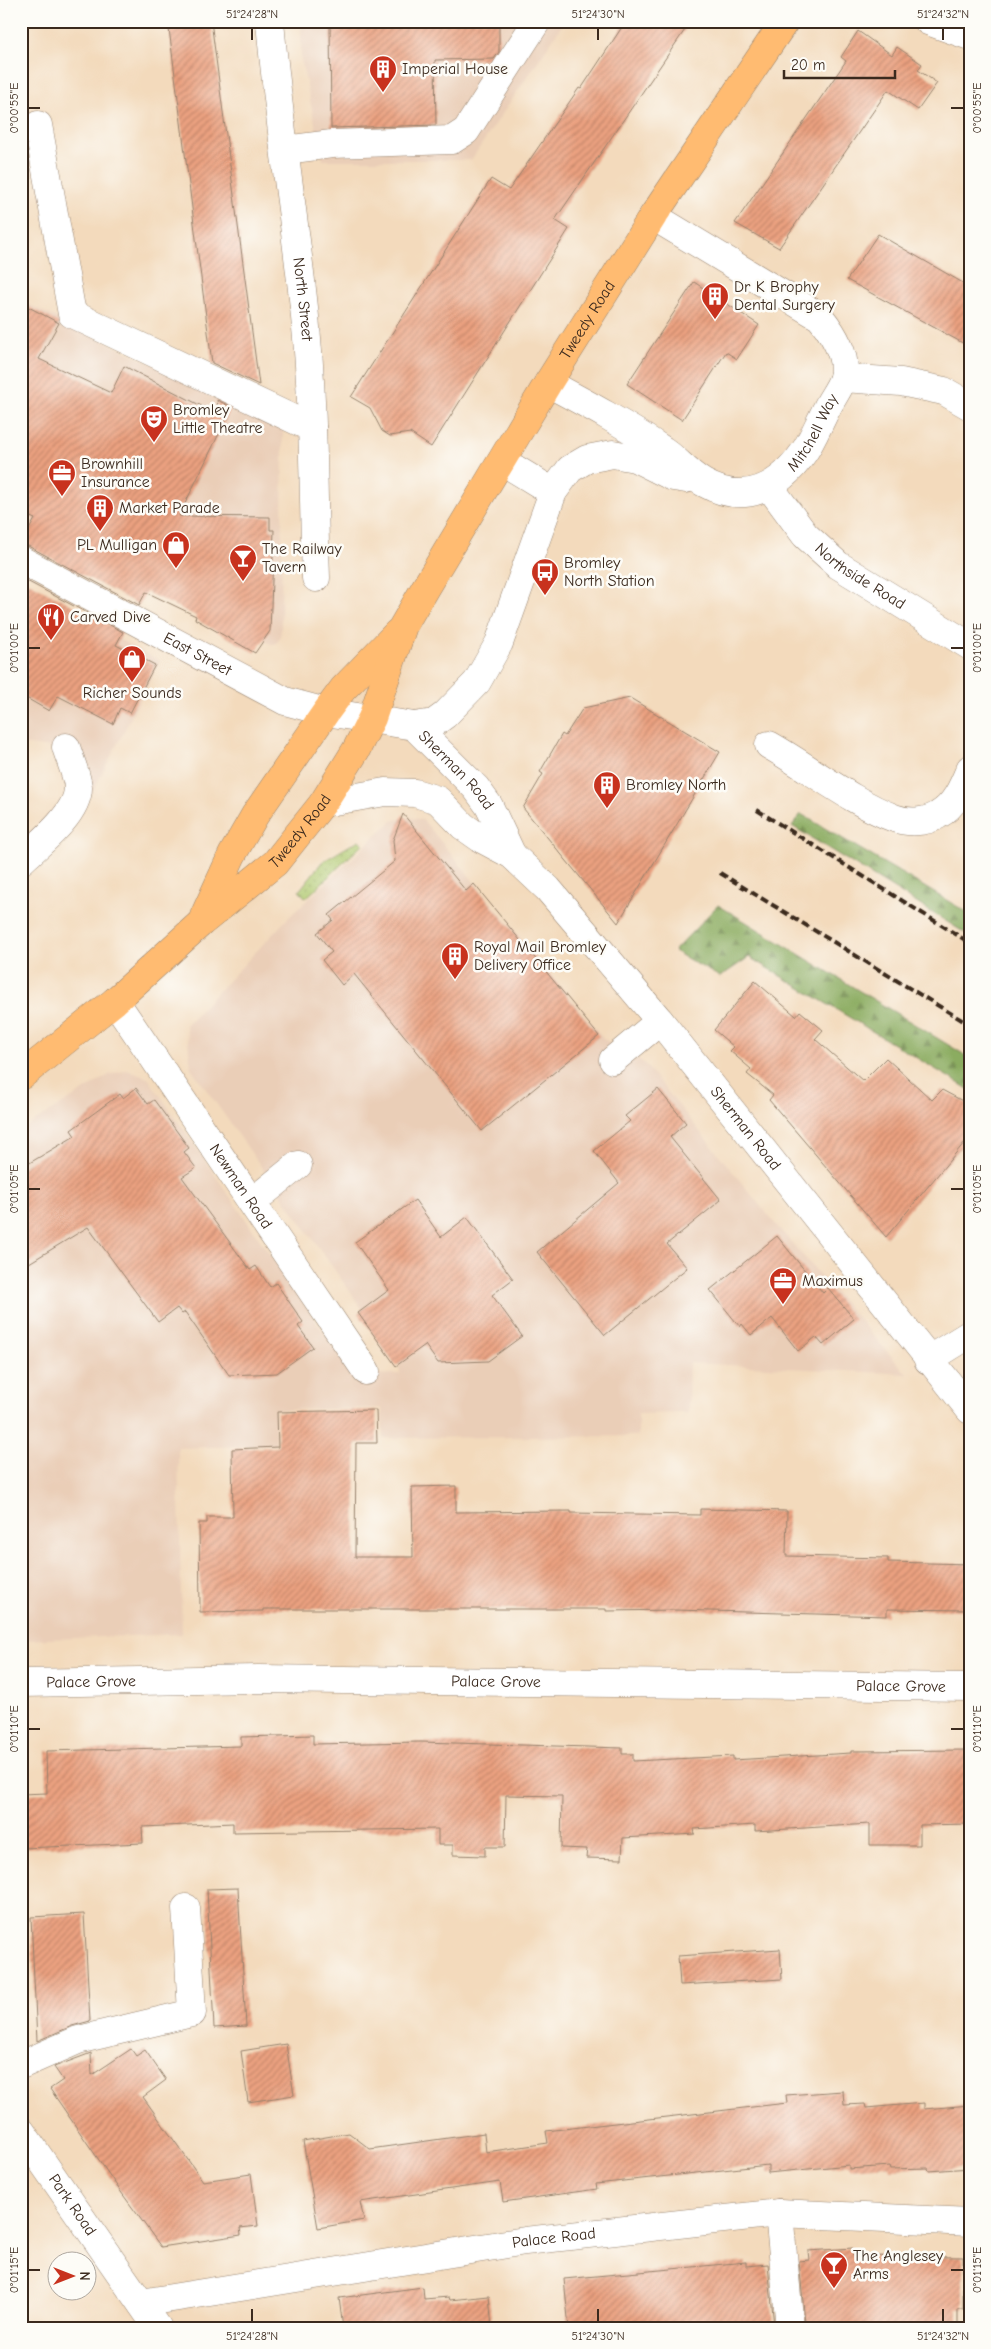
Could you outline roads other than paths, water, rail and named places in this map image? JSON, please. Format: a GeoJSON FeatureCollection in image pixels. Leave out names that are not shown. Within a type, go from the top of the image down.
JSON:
{"type":"FeatureCollection","features":[{"type":"Feature","properties":{"kind":"main road","name":"Tweedy Road"},"geometry":{"type":"LineString","coordinates":[[202,922],[232,855],[255,815],[343,690],[403,626],[548,383],[654,216],[785,21]]}},
{"type":"Feature","properties":{"kind":"main road","name":"Tweedy Road"},"geometry":{"type":"LineString","coordinates":[[21,1076],[115,1001],[202,922],[275,863],[323,803],[356,750],[372,718],[403,626]]}},
{"type":"Feature","properties":{"kind":"street","name":"North Street"},"geometry":{"type":"LineString","coordinates":[[270,21],[274,72],[306,319],[312,428],[316,578]]}},
{"type":"Feature","properties":{"kind":"street"},"geometry":{"type":"LineString","coordinates":[[284,150],[332,144],[452,140],[466,132],[537,21]]}},
{"type":"Feature","properties":{"kind":"street"},"geometry":{"type":"LineString","coordinates":[[928,21],[970,36]]}},
{"type":"Feature","properties":{"kind":"street"},"geometry":{"type":"LineString","coordinates":[[38,125],[72,314],[312,428]]}},
{"type":"Feature","properties":{"kind":"street","name":"Mitchell Way"},"geometry":{"type":"LineString","coordinates":[[548,383],[663,450],[702,482],[721,492],[738,494],[755,492],[769,486],[782,478],[804,452],[843,378],[842,354],[832,332],[820,317],[654,216]]}},
{"type":"Feature","properties":{"kind":"street"},"geometry":{"type":"LineString","coordinates":[[843,378],[901,382],[944,391],[970,406]]}},
{"type":"Feature","properties":{"kind":"street"},"geometry":{"type":"LineString","coordinates":[[414,726],[434,722],[445,715],[477,682],[499,643],[553,492],[570,469],[587,459],[613,454],[636,458],[673,477],[702,482]]}},
{"type":"Feature","properties":{"kind":"street"},"geometry":{"type":"LineString","coordinates":[[502,461],[553,492]]}},
{"type":"Feature","properties":{"kind":"street","name":"Northside Road"},"geometry":{"type":"LineString","coordinates":[[769,486],[805,535],[838,565],[970,646]]}},
{"type":"Feature","properties":{"kind":"street","name":"East Street"},"geometry":{"type":"LineString","coordinates":[[21,560],[285,701],[326,712]]}},
{"type":"Feature","properties":{"kind":"street"},"geometry":{"type":"LineString","coordinates":[[326,712],[372,718]]}},
{"type":"Feature","properties":{"kind":"street","name":"Sherman Road"},"geometry":{"type":"LineString","coordinates":[[372,718],[414,726],[476,788],[489,806],[512,855]]}},
{"type":"Feature","properties":{"kind":"street"},"geometry":{"type":"LineString","coordinates":[[769,745],[869,805],[895,818],[918,822],[938,815],[964,799],[970,769]]}},
{"type":"Feature","properties":{"kind":"street"},"geometry":{"type":"LineString","coordinates":[[21,861],[56,828],[72,807],[78,788],[66,747]]}},
{"type":"Feature","properties":{"kind":"street","name":"Sherman Road"},"geometry":{"type":"LineString","coordinates":[[323,803],[385,792],[415,793],[438,800],[463,826],[480,838],[512,855],[548,890],[660,1021],[840,1246],[928,1360],[970,1410]]}},
{"type":"Feature","properties":{"kind":"street","name":"Newman Road"},"geometry":{"type":"LineString","coordinates":[[115,1001],[366,1371]]}},
{"type":"Feature","properties":{"kind":"street"},"geometry":{"type":"LineString","coordinates":[[613,1060],[660,1021]]}},
{"type":"Feature","properties":{"kind":"street"},"geometry":{"type":"LineString","coordinates":[[252,1202],[298,1165]]}},
{"type":"Feature","properties":{"kind":"street"},"geometry":{"type":"LineString","coordinates":[[928,1360],[970,1334]]}},
{"type":"Feature","properties":{"kind":"street","name":"Palace Grove"},"geometry":{"type":"LineString","coordinates":[[21,1683],[258,1679],[970,1688]]}},
{"type":"Feature","properties":{"kind":"street"},"geometry":{"type":"LineString","coordinates":[[21,2065],[78,2040],[192,2013],[186,1908]]}},
{"type":"Feature","properties":{"kind":"street","name":"Park Road"},"geometry":{"type":"LineString","coordinates":[[21,2131],[158,2328]]}},
{"type":"Feature","properties":{"kind":"street"},"geometry":{"type":"LineString","coordinates":[[778,2213],[790,2328]]}},
{"type":"Feature","properties":{"kind":"street","name":"Palace Road"},"geometry":{"type":"LineString","coordinates":[[141,2303],[525,2241],[778,2213],[970,2222]]}},
{"type":"Feature","properties":{"kind":"railway"},"geometry":{"type":"LineString","coordinates":[[757,810],[970,943]]}},
{"type":"Feature","properties":{"kind":"railway"},"geometry":{"type":"LineString","coordinates":[[720,873],[970,1025]]}},
{"type":"Feature","properties":{"kind":"place","name":"Imperial House"},"geometry":{"type":"Point","coordinates":[383,93]}},
{"type":"Feature","properties":{"kind":"place","name":"Dr K Brophy Dental Surgery"},"geometry":{"type":"Point","coordinates":[715,320]}},
{"type":"Feature","properties":{"kind":"place","name":"Bromley Little Theatre"},"geometry":{"type":"Point","coordinates":[154,443]}},
{"type":"Feature","properties":{"kind":"place","name":"Brownhill Insurance"},"geometry":{"type":"Point","coordinates":[62,497]}},
{"type":"Feature","properties":{"kind":"place","name":"Market Parade"},"geometry":{"type":"Point","coordinates":[100,532]}},
{"type":"Feature","properties":{"kind":"place","name":"PL Mulligan"},"geometry":{"type":"Point","coordinates":[176,569]}},
{"type":"Feature","properties":{"kind":"place","name":"The Railway Tavern"},"geometry":{"type":"Point","coordinates":[243,582]}},
{"type":"Feature","properties":{"kind":"place","name":"Bromley North Station"},"geometry":{"type":"Point","coordinates":[545,596]}},
{"type":"Feature","properties":{"kind":"place","name":"Carved Dive"},"geometry":{"type":"Point","coordinates":[51,641]}},
{"type":"Feature","properties":{"kind":"place","name":"Richer Sounds"},"geometry":{"type":"Point","coordinates":[132,683]}},
{"type":"Feature","properties":{"kind":"place","name":"Bromley North"},"geometry":{"type":"Point","coordinates":[607,809]}},
{"type":"Feature","properties":{"kind":"place","name":"Royal Mail Bromley Delivery Office"},"geometry":{"type":"Point","coordinates":[455,980]}},
{"type":"Feature","properties":{"kind":"place","name":"Maximus"},"geometry":{"type":"Point","coordinates":[783,1305]}},
{"type":"Feature","properties":{"kind":"place","name":"The Anglesey Arms"},"geometry":{"type":"Point","coordinates":[834,2289]}}]}
